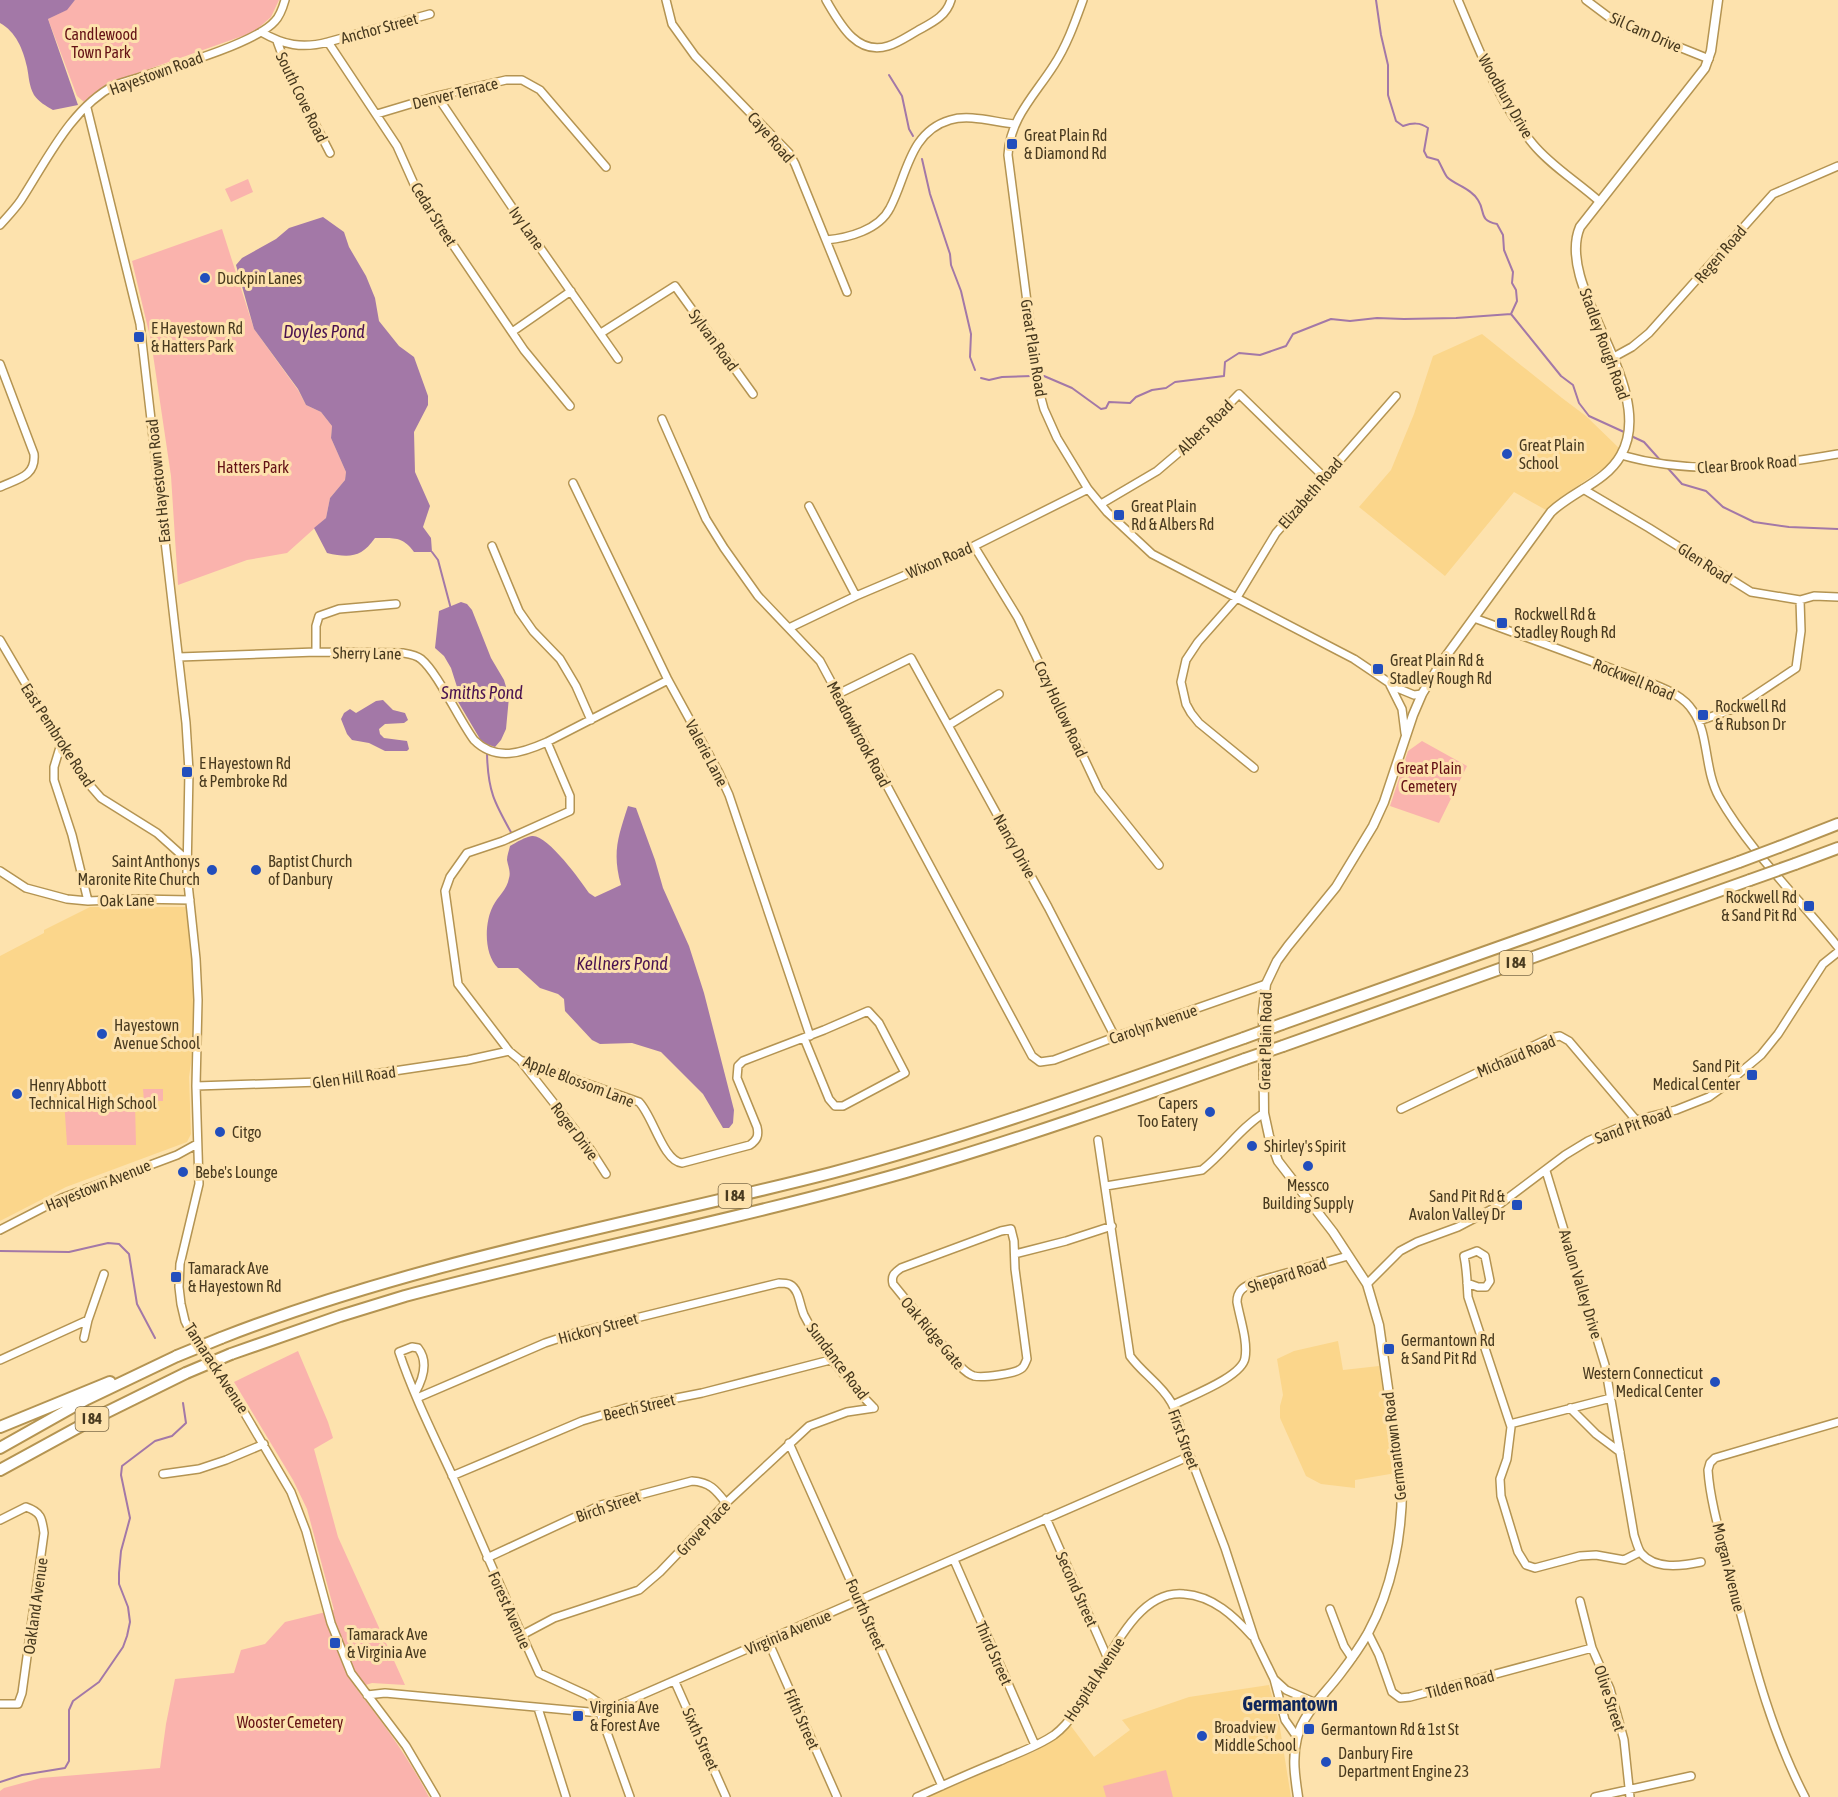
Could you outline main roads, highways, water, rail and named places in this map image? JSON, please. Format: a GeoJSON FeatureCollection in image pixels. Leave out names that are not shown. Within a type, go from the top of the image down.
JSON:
{"type":"FeatureCollection","features":[{"type":"Feature","properties":{"kind":"highway","name":"I 84"},"geometry":{"type":"LineString","coordinates":[[0,1448],[87,1400],[177,1356],[302,1308],[401,1277],[901,1154],[1031,1114],[1739,862],[1838,824]]}},
{"type":"Feature","properties":{"kind":"highway","name":"I 84"},"geometry":{"type":"LineString","coordinates":[[0,1470],[97,1416],[186,1373],[231,1354],[340,1316],[405,1296],[795,1202],[906,1172],[1071,1121],[1838,849]]}},
{"type":"Feature","properties":{"kind":"highway"},"geometry":{"type":"LineString","coordinates":[[0,1427],[94,1387],[158,1365]]}},
{"type":"Feature","properties":{"kind":"highway"},"geometry":{"type":"LineString","coordinates":[[0,1478],[97,1416]]}},
{"type":"Feature","properties":{"kind":"main road","name":"Stadley Rough Road"},"geometry":{"type":"LineString","coordinates":[[1422,694],[1441,663],[1551,512],[1608,472],[1621,455],[1628,434],[1629,414],[1625,392],[1582,282],[1575,251],[1576,237],[1580,227],[1697,78],[1709,59],[1718,0]]}},
{"type":"Feature","properties":{"kind":"main road","name":"Great Plain Road"},"geometry":{"type":"LineString","coordinates":[[1367,1284],[1333,1232],[1278,1161],[1264,1113],[1263,1011],[1266,984],[1277,961],[1336,887],[1373,826],[1384,802],[1406,734],[1422,694]]}},
{"type":"Feature","properties":{"kind":"main road","name":"Germantown Road"},"geometry":{"type":"LineString","coordinates":[[1298,1797],[1294,1762],[1297,1737],[1306,1717],[1352,1658],[1368,1633],[1379,1609],[1392,1567],[1402,1511],[1402,1487],[1379,1325],[1367,1284]]}},
{"type":"Feature","properties":{"kind":"water"},"geometry":{"type":"Polygon","coordinates":[[[0,0],[75,0],[67,10],[48,19],[78,105],[53,110],[34,95],[21,48],[15,36],[0,23],[0,0]]]}},
{"type":"Feature","properties":{"kind":"water","name":"Doyles Pond"},"geometry":{"type":"Polygon","coordinates":[[[323,217],[344,232],[349,247],[366,276],[375,298],[379,321],[399,346],[414,357],[428,396],[428,405],[414,432],[415,472],[430,506],[423,527],[431,538],[432,552],[414,552],[406,543],[397,539],[375,538],[359,553],[348,556],[335,555],[327,553],[314,528],[326,518],[330,498],[345,480],[346,472],[331,438],[332,426],[321,412],[306,405],[298,389],[254,329],[236,265],[242,258],[276,239],[289,228],[323,217]]]}},
{"type":"Feature","properties":{"kind":"water","name":"Smiths Pond"},"geometry":{"type":"Polygon","coordinates":[[[461,602],[467,604],[472,610],[491,658],[504,680],[509,697],[506,729],[495,747],[480,739],[457,700],[458,690],[451,668],[444,656],[435,648],[439,611],[461,602]]]}},
{"type":"Feature","properties":{"kind":"water"},"geometry":{"type":"Polygon","coordinates":[[[383,700],[393,710],[405,713],[408,720],[404,723],[385,724],[379,729],[380,734],[384,738],[407,741],[409,749],[407,751],[385,751],[369,743],[352,740],[347,734],[341,719],[344,713],[350,709],[356,713],[376,701],[383,700]]]}},
{"type":"Feature","properties":{"kind":"water","name":"Kellners Pond"},"geometry":{"type":"Polygon","coordinates":[[[628,806],[636,808],[663,888],[689,946],[704,993],[734,1110],[733,1123],[729,1128],[723,1128],[703,1094],[661,1052],[632,1043],[600,1044],[592,1040],[565,1011],[564,999],[558,994],[540,988],[518,968],[498,968],[490,955],[487,939],[488,921],[493,906],[508,882],[510,874],[507,858],[510,846],[532,836],[538,837],[555,850],[589,893],[595,897],[621,885],[617,864],[617,845],[628,806]]]}},
{"type":"Feature","properties":{"kind":"waterway"},"geometry":{"type":"LineString","coordinates":[[1376,0],[1388,65],[1388,95],[1396,121],[1403,126],[1416,124],[1428,128],[1424,151],[1427,157],[1438,160],[1447,177],[1475,196],[1485,218],[1497,224],[1503,235],[1504,250],[1513,272],[1512,283],[1516,290],[1517,301],[1511,314]]}},
{"type":"Feature","properties":{"kind":"waterway"},"geometry":{"type":"LineString","coordinates":[[889,75],[902,96],[909,129],[913,136]]}},
{"type":"Feature","properties":{"kind":"waterway"},"geometry":{"type":"LineString","coordinates":[[922,159],[930,194],[961,291],[971,334],[970,357],[975,370]]}},
{"type":"Feature","properties":{"kind":"waterway"},"geometry":{"type":"LineString","coordinates":[[1044,376],[1072,388],[1101,409],[1106,408],[1109,402],[1130,403],[1136,397],[1152,390],[1166,388],[1175,382],[1224,376],[1225,362],[1239,353],[1260,355],[1286,346],[1293,334],[1331,319],[1350,321],[1377,318],[1456,318],[1511,314],[1561,376],[1573,385],[1579,403],[1589,416],[1624,432]]}},
{"type":"Feature","properties":{"kind":"waterway"},"geometry":{"type":"LineString","coordinates":[[981,378],[989,380],[1032,376]]}},
{"type":"Feature","properties":{"kind":"waterway"},"geometry":{"type":"LineString","coordinates":[[1629,435],[1644,442],[1661,461]]}},
{"type":"Feature","properties":{"kind":"waterway"},"geometry":{"type":"LineString","coordinates":[[1665,465],[1682,484],[1706,491],[1723,507],[1754,522],[1789,527],[1838,529]]}},
{"type":"Feature","properties":{"kind":"waterway"},"geometry":{"type":"LineString","coordinates":[[432,552],[438,560],[451,609]]}},
{"type":"Feature","properties":{"kind":"waterway"},"geometry":{"type":"LineString","coordinates":[[487,754],[493,796],[512,834]]}},
{"type":"Feature","properties":{"kind":"waterway"},"geometry":{"type":"LineString","coordinates":[[0,1251],[69,1252],[108,1243],[119,1244],[129,1254],[137,1304],[155,1338]]}},
{"type":"Feature","properties":{"kind":"waterway"},"geometry":{"type":"LineString","coordinates":[[0,1782],[22,1775],[65,1768],[69,1761],[69,1710],[73,1701],[99,1682],[123,1647],[130,1622],[128,1607],[119,1584],[121,1551],[130,1518],[121,1475],[122,1466],[155,1441],[172,1436],[186,1423],[183,1403]]}},
{"type":"Feature","properties":{"kind":"place","name":"Great Plain Rd & Diamond Rd"},"geometry":{"type":"Point","coordinates":[1012,144]}},
{"type":"Feature","properties":{"kind":"place","name":"Duckpin Lanes"},"geometry":{"type":"Point","coordinates":[205,278]}},
{"type":"Feature","properties":{"kind":"place","name":"E Hayestown Rd & Hatters Park"},"geometry":{"type":"Point","coordinates":[139,337]}},
{"type":"Feature","properties":{"kind":"place","name":"Great Plain School"},"geometry":{"type":"Point","coordinates":[1507,454]}},
{"type":"Feature","properties":{"kind":"place","name":"Great Plain Rd & Albers Rd"},"geometry":{"type":"Point","coordinates":[1119,515]}},
{"type":"Feature","properties":{"kind":"place","name":"Rockwell Rd & Stadley Rough Rd"},"geometry":{"type":"Point","coordinates":[1502,623]}},
{"type":"Feature","properties":{"kind":"place","name":"Great Plain Rd & Stadley Rough Rd"},"geometry":{"type":"Point","coordinates":[1378,669]}},
{"type":"Feature","properties":{"kind":"place","name":"Rockwell Rd & Rubson Dr"},"geometry":{"type":"Point","coordinates":[1703,715]}},
{"type":"Feature","properties":{"kind":"place","name":"E Hayestown Rd & Pembroke Rd"},"geometry":{"type":"Point","coordinates":[187,772]}},
{"type":"Feature","properties":{"kind":"place","name":"Saint Anthonys Maronite Rite Church"},"geometry":{"type":"Point","coordinates":[212,870]}},
{"type":"Feature","properties":{"kind":"place","name":"Baptist Church of Danbury"},"geometry":{"type":"Point","coordinates":[256,870]}},
{"type":"Feature","properties":{"kind":"place","name":"Rockwell Rd & Sand Pit Rd"},"geometry":{"type":"Point","coordinates":[1809,906]}},
{"type":"Feature","properties":{"kind":"place","name":"Hayestown Avenue School"},"geometry":{"type":"Point","coordinates":[102,1034]}},
{"type":"Feature","properties":{"kind":"place","name":"Sand Pit Medical Center"},"geometry":{"type":"Point","coordinates":[1752,1075]}},
{"type":"Feature","properties":{"kind":"place","name":"Henry Abbott Technical High School"},"geometry":{"type":"Point","coordinates":[17,1094]}},
{"type":"Feature","properties":{"kind":"place","name":"Capers Too Eatery"},"geometry":{"type":"Point","coordinates":[1210,1112]}},
{"type":"Feature","properties":{"kind":"place","name":"Citgo"},"geometry":{"type":"Point","coordinates":[220,1132]}},
{"type":"Feature","properties":{"kind":"place","name":"Shirley's Spirit"},"geometry":{"type":"Point","coordinates":[1252,1146]}},
{"type":"Feature","properties":{"kind":"place","name":"Messco Building Supply"},"geometry":{"type":"Point","coordinates":[1308,1166]}},
{"type":"Feature","properties":{"kind":"place","name":"Bebe's Lounge"},"geometry":{"type":"Point","coordinates":[183,1172]}},
{"type":"Feature","properties":{"kind":"place","name":"Sand Pit Rd & Avalon Valley Dr"},"geometry":{"type":"Point","coordinates":[1517,1205]}},
{"type":"Feature","properties":{"kind":"place","name":"Tamarack Ave & Hayestown Rd"},"geometry":{"type":"Point","coordinates":[176,1277]}},
{"type":"Feature","properties":{"kind":"place","name":"Germantown Rd & Sand Pit Rd"},"geometry":{"type":"Point","coordinates":[1389,1349]}},
{"type":"Feature","properties":{"kind":"place","name":"Western Connecticut Medical Center"},"geometry":{"type":"Point","coordinates":[1715,1382]}},
{"type":"Feature","properties":{"kind":"place","name":"Tamarack Ave & Virginia Ave"},"geometry":{"type":"Point","coordinates":[335,1643]}},
{"type":"Feature","properties":{"kind":"place","name":"Virginia Ave & Forest Ave"},"geometry":{"type":"Point","coordinates":[578,1716]}},
{"type":"Feature","properties":{"kind":"place","name":"Germantown Rd & 1st St"},"geometry":{"type":"Point","coordinates":[1309,1729]}},
{"type":"Feature","properties":{"kind":"place","name":"Broadview Middle School"},"geometry":{"type":"Point","coordinates":[1202,1736]}},
{"type":"Feature","properties":{"kind":"place","name":"Danbury Fire Department Engine 23"},"geometry":{"type":"Point","coordinates":[1326,1762]}},
{"type":"Feature","properties":{"kind":"district","name":"Germantown"},"geometry":{"type":"Point","coordinates":[1290,1704]}},
{"type":"Feature","properties":{"kind":"park label","name":"Candlewood Town Park"},"geometry":{"type":"Point","coordinates":[101,43]}},
{"type":"Feature","properties":{"kind":"park label","name":"Hatters Park"},"geometry":{"type":"Point","coordinates":[253,467]}},
{"type":"Feature","properties":{"kind":"park label","name":"Great Plain Cemetery"},"geometry":{"type":"Point","coordinates":[1429,777]}},
{"type":"Feature","properties":{"kind":"park label","name":"Wooster Cemetery"},"geometry":{"type":"Point","coordinates":[290,1722]}}]}
